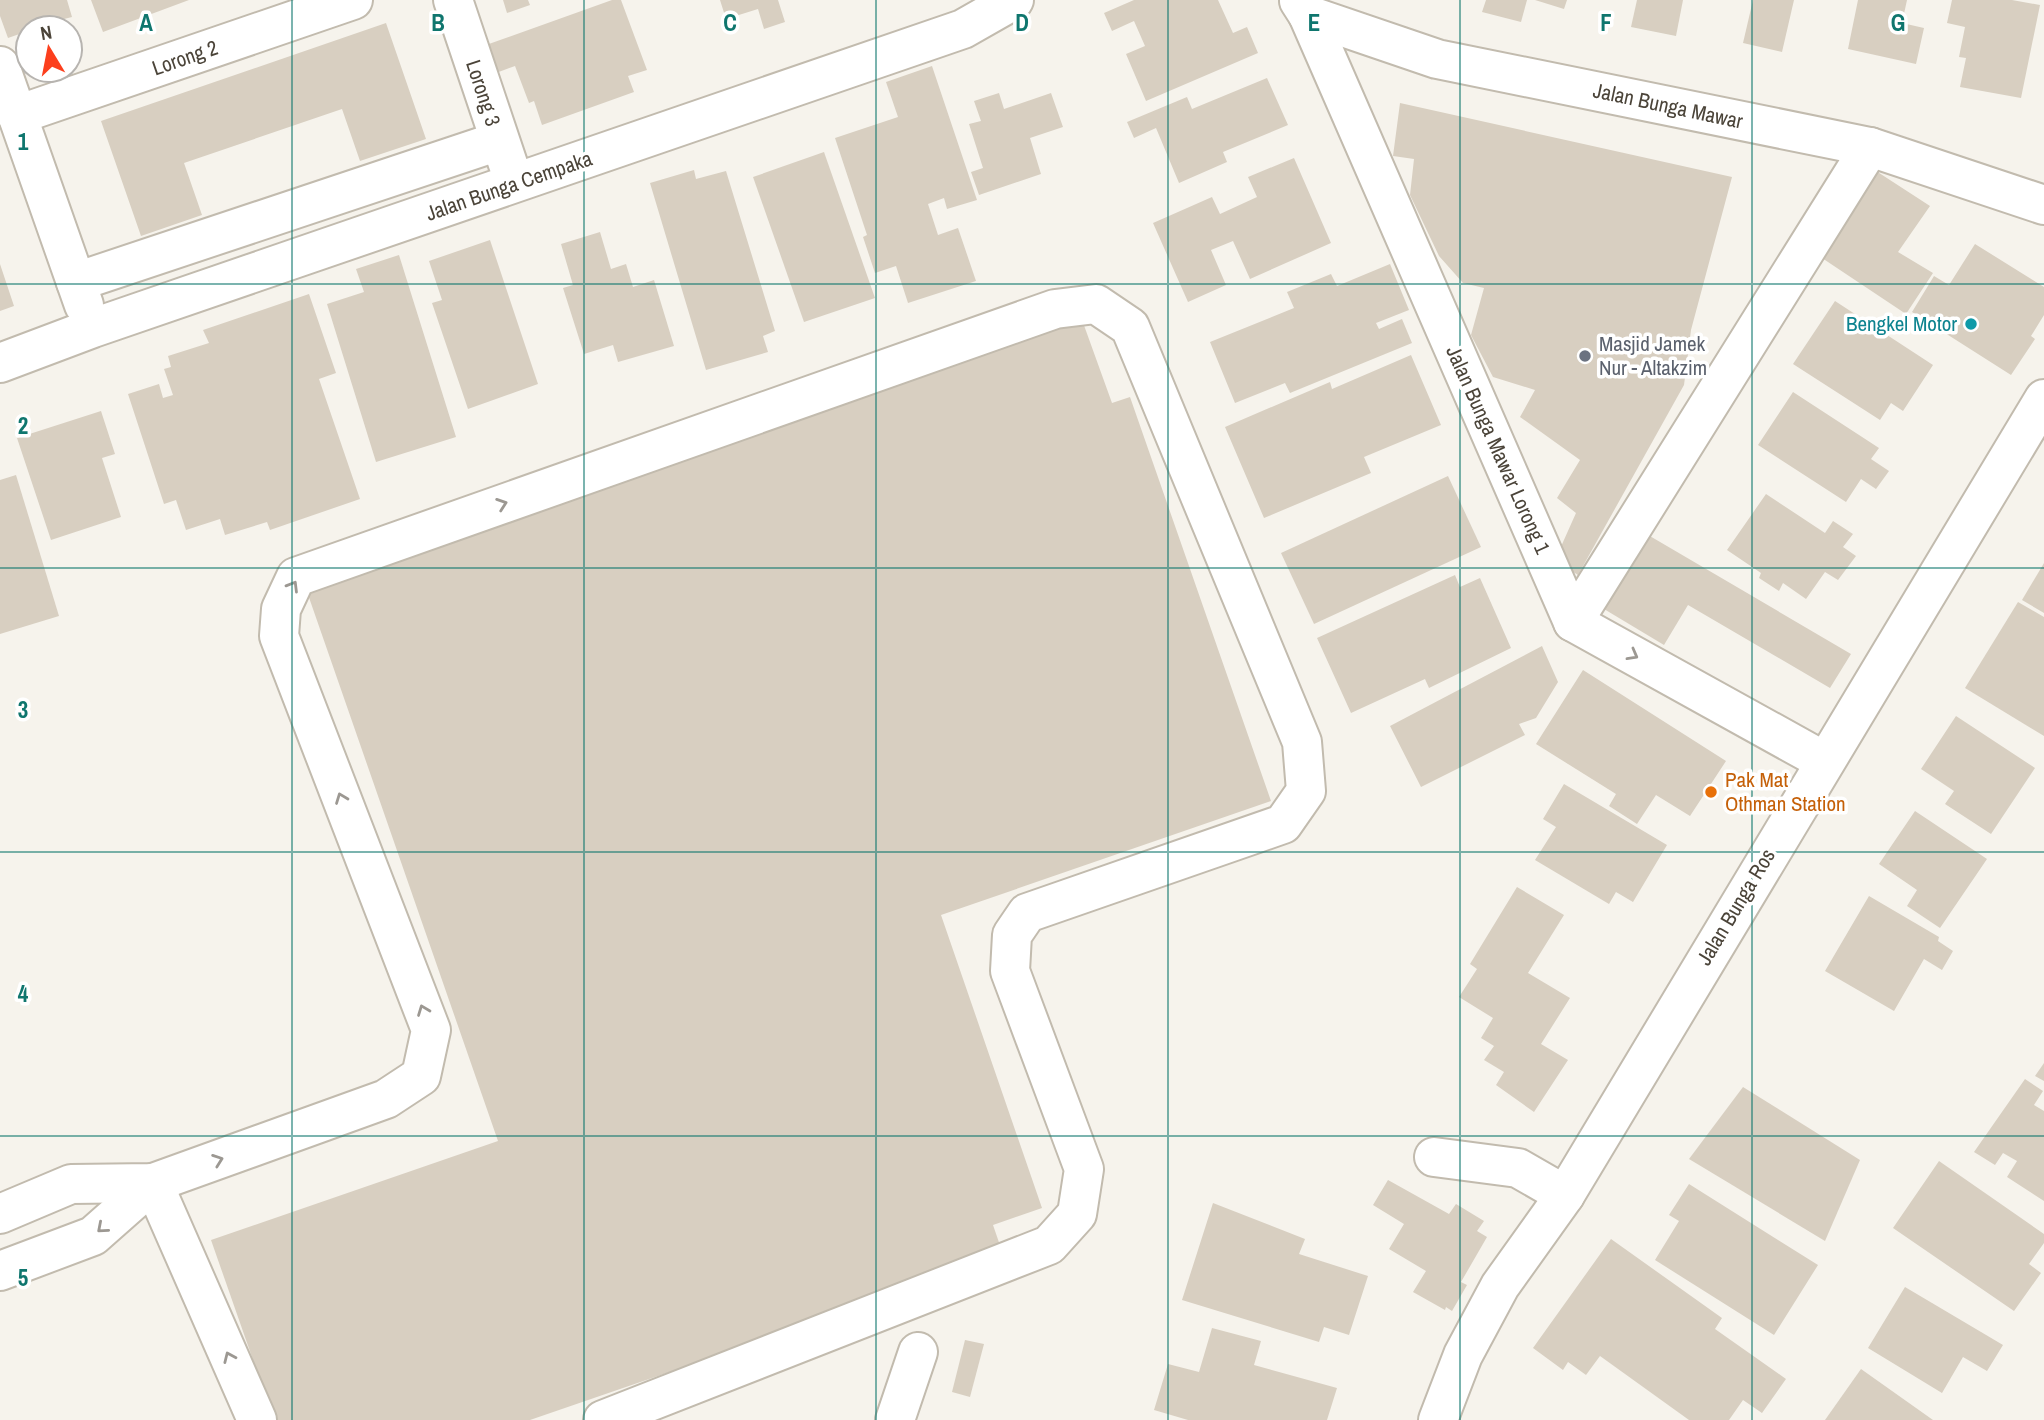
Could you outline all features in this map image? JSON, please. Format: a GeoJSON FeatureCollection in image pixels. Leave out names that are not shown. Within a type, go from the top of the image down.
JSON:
{"type":"FeatureCollection","features":[{"type":"Feature","properties":{"kind":"street","name":"Lorong 2"},"geometry":{"type":"LineString","coordinates":[[17,115],[353,0]]}},
{"type":"Feature","properties":{"kind":"street","name":"Lorong 3"},"geometry":{"type":"LineString","coordinates":[[453,0],[515,184]]}},
{"type":"Feature","properties":{"kind":"street","name":"Jalan Bunga Cempaka"},"geometry":{"type":"LineString","coordinates":[[0,363],[93,328],[963,29],[1014,0]]}},
{"type":"Feature","properties":{"kind":"street","name":"Jalan Bunga Mawar"},"geometry":{"type":"LineString","coordinates":[[1303,7],[1437,59],[1870,147],[2044,205]]}},
{"type":"Feature","properties":{"kind":"street","name":"Jalan Bunga Mawar Lorong 1"},"geometry":{"type":"LineString","coordinates":[[1303,7],[1573,622]]}},
{"type":"Feature","properties":{"kind":"street"},"geometry":{"type":"LineString","coordinates":[[0,66],[93,328]]}},
{"type":"Feature","properties":{"kind":"street"},"geometry":{"type":"LineString","coordinates":[[76,282],[499,141]]}},
{"type":"Feature","properties":{"kind":"street"},"geometry":{"type":"LineString","coordinates":[[1824,761],[1573,622],[1870,147]]}},
{"type":"Feature","properties":{"kind":"street"},"geometry":{"type":"LineString","coordinates":[[0,1214],[71,1184],[153,1183],[386,1099],[421,1076],[431,1030],[279,636],[281,609],[296,577],[1055,309],[1096,304],[1130,327],[1302,741],[1307,791],[1283,824],[1027,913],[1012,935],[1010,971],[1084,1169],[1077,1214],[1049,1245],[603,1420]]}},
{"type":"Feature","properties":{"kind":"street","name":"Jalan Bunga Ros"},"geometry":{"type":"LineString","coordinates":[[1438,1420],[1463,1354],[1500,1286],[1565,1195],[2044,399]]}},
{"type":"Feature","properties":{"kind":"street"},"geometry":{"type":"LineString","coordinates":[[1434,1157],[1518,1168],[1565,1195]]}},
{"type":"Feature","properties":{"kind":"street"},"geometry":{"type":"LineString","coordinates":[[0,1271],[93,1236],[153,1183]]}},
{"type":"Feature","properties":{"kind":"street"},"geometry":{"type":"LineString","coordinates":[[153,1183],[257,1420]]}},
{"type":"Feature","properties":{"kind":"street"},"geometry":{"type":"LineString","coordinates":[[895,1420],[918,1352]]}},
{"type":"Feature","properties":{"kind":"building"},"geometry":{"type":"Polygon","coordinates":[[[0,0],[67,0],[71,14],[14,14],[14,36],[8,38],[0,16],[0,0]]]}},
{"type":"Feature","properties":{"kind":"building"},"geometry":{"type":"Polygon","coordinates":[[[91,0],[189,0],[103,32],[91,0]]]}},
{"type":"Feature","properties":{"kind":"building"},"geometry":{"type":"Polygon","coordinates":[[[503,0],[528,0],[530,5],[507,13],[503,0]]]}},
{"type":"Feature","properties":{"kind":"building"},"geometry":{"type":"Polygon","coordinates":[[[612,0],[621,0],[647,70],[628,76],[634,92],[542,125],[534,101],[529,103],[515,66],[496,73],[486,45],[612,0]]]}},
{"type":"Feature","properties":{"kind":"building"},"geometry":{"type":"Polygon","coordinates":[[[720,0],[778,0],[785,22],[764,29],[758,9],[726,19],[720,0]]]}},
{"type":"Feature","properties":{"kind":"building"},"geometry":{"type":"Polygon","coordinates":[[[1134,0],[1218,0],[1233,33],[1247,27],[1258,53],[1146,101],[1126,54],[1145,46],[1134,21],[1112,31],[1104,13],[1134,0]]]}},
{"type":"Feature","properties":{"kind":"building"},"geometry":{"type":"Polygon","coordinates":[[[1486,0],[1527,0],[1521,22],[1482,12],[1486,0]]]}},
{"type":"Feature","properties":{"kind":"building"},"geometry":{"type":"Polygon","coordinates":[[[1535,0],[1567,0],[1564,9],[1535,0]]]}},
{"type":"Feature","properties":{"kind":"building"},"geometry":{"type":"Polygon","coordinates":[[[1637,0],[1683,0],[1676,36],[1631,27],[1637,0]]]}},
{"type":"Feature","properties":{"kind":"building"},"geometry":{"type":"Polygon","coordinates":[[[1753,0],[1794,0],[1782,52],[1743,43],[1753,0]]]}},
{"type":"Feature","properties":{"kind":"building"},"geometry":{"type":"Polygon","coordinates":[[[1858,0],[1907,0],[1902,23],[1924,28],[1916,64],[1848,49],[1858,0]]]}},
{"type":"Feature","properties":{"kind":"building"},"geometry":{"type":"Polygon","coordinates":[[[1952,0],[2012,0],[2040,5],[2021,98],[1960,87],[1966,58],[1959,57],[1965,27],[1947,23],[1952,0]]]}},
{"type":"Feature","properties":{"kind":"building"},"geometry":{"type":"Polygon","coordinates":[[[386,23],[426,139],[360,161],[342,109],[184,163],[202,215],[141,236],[101,121],[386,23]]]}},
{"type":"Feature","properties":{"kind":"building"},"geometry":{"type":"Polygon","coordinates":[[[932,66],[977,200],[947,209],[944,198],[928,204],[938,235],[958,228],[976,281],[908,303],[896,266],[875,273],[863,237],[867,235],[835,138],[898,117],[886,82],[932,66]]]}},
{"type":"Feature","properties":{"kind":"building"},"geometry":{"type":"Polygon","coordinates":[[[1267,78],[1288,125],[1223,152],[1227,162],[1179,183],[1156,128],[1134,138],[1127,122],[1187,97],[1192,109],[1267,78]]]}},
{"type":"Feature","properties":{"kind":"building"},"geometry":{"type":"Polygon","coordinates":[[[999,93],[1004,109],[1051,93],[1063,127],[1030,138],[1041,174],[979,195],[971,172],[983,168],[969,124],[981,121],[974,101],[999,93]]]}},
{"type":"Feature","properties":{"kind":"building","name":"Masjid Jamek Nur - Altakzim"},"geometry":{"type":"Polygon","coordinates":[[[1400,103],[1732,177],[1691,330],[1684,385],[1578,575],[1555,560],[1576,513],[1557,498],[1580,460],[1520,417],[1535,390],[1493,377],[1471,335],[1484,288],[1463,283],[1439,256],[1410,195],[1414,159],[1393,156],[1400,103]]]}},
{"type":"Feature","properties":{"kind":"building"},"geometry":{"type":"Polygon","coordinates":[[[824,152],[875,298],[804,322],[753,177],[824,152]]]}},
{"type":"Feature","properties":{"kind":"building"},"geometry":{"type":"Polygon","coordinates":[[[1294,158],[1331,243],[1250,279],[1233,241],[1211,250],[1226,285],[1188,302],[1153,223],[1212,197],[1220,214],[1257,197],[1248,177],[1294,158]]]}},
{"type":"Feature","properties":{"kind":"building"},"geometry":{"type":"Polygon","coordinates":[[[1873,169],[1930,206],[1898,252],[1933,273],[1906,314],[1813,252],[1873,169]]]}},
{"type":"Feature","properties":{"kind":"building"},"geometry":{"type":"Polygon","coordinates":[[[694,170],[696,179],[726,171],[775,331],[763,336],[768,352],[706,370],[650,183],[694,170]]]}},
{"type":"Feature","properties":{"kind":"building"},"geometry":{"type":"Polygon","coordinates":[[[600,232],[611,269],[626,264],[633,287],[654,280],[674,346],[618,362],[613,345],[584,354],[563,288],[573,285],[561,244],[600,232]]]}},
{"type":"Feature","properties":{"kind":"building"},"geometry":{"type":"Polygon","coordinates":[[[490,240],[538,384],[468,409],[432,303],[442,300],[429,261],[490,240]]]}},
{"type":"Feature","properties":{"kind":"building"},"geometry":{"type":"Polygon","coordinates":[[[1975,244],[2044,287],[2044,315],[2031,336],[2035,339],[2011,375],[1912,312],[1934,276],[1949,285],[1975,244]]]}},
{"type":"Feature","properties":{"kind":"building"},"geometry":{"type":"Polygon","coordinates":[[[399,255],[456,437],[376,462],[327,304],[364,292],[356,269],[399,255]]]}},
{"type":"Feature","properties":{"kind":"building"},"geometry":{"type":"Polygon","coordinates":[[[0,264],[14,306],[0,311],[0,264]]]}},
{"type":"Feature","properties":{"kind":"building"},"geometry":{"type":"Polygon","coordinates":[[[1390,264],[1409,310],[1376,323],[1379,329],[1402,319],[1412,343],[1290,393],[1285,383],[1235,403],[1210,342],[1294,308],[1287,292],[1331,274],[1337,286],[1390,264]]]}},
{"type":"Feature","properties":{"kind":"building"},"geometry":{"type":"Polygon","coordinates":[[[309,294],[336,373],[319,379],[360,499],[270,530],[267,522],[225,535],[220,519],[186,530],[176,500],[164,504],[128,394],[159,384],[163,398],[173,395],[164,369],[171,367],[168,356],[209,343],[203,330],[309,294]]]}},
{"type":"Feature","properties":{"kind":"building"},"geometry":{"type":"Polygon","coordinates":[[[1835,301],[1933,365],[1903,411],[1891,403],[1880,420],[1793,364],[1835,301]]]}},
{"type":"Feature","properties":{"kind":"building"},"geometry":{"type":"Polygon","coordinates":[[[1081,317],[1112,403],[1130,397],[1271,801],[941,915],[1042,1208],[993,1225],[1004,1257],[530,1420],[274,1420],[211,1240],[498,1141],[305,586],[1081,317]]]}},
{"type":"Feature","properties":{"kind":"building"},"geometry":{"type":"Polygon","coordinates":[[[1411,355],[1441,425],[1364,457],[1371,473],[1264,518],[1225,427],[1330,382],[1332,389],[1411,355]]]}},
{"type":"Feature","properties":{"kind":"building"},"geometry":{"type":"Polygon","coordinates":[[[1793,392],[1879,448],[1871,459],[1889,471],[1876,489],[1861,479],[1846,502],[1758,445],[1793,392]]]}},
{"type":"Feature","properties":{"kind":"building"},"geometry":{"type":"Polygon","coordinates":[[[101,411],[115,454],[102,458],[121,517],[51,540],[17,438],[101,411]]]}},
{"type":"Feature","properties":{"kind":"building"},"geometry":{"type":"Polygon","coordinates":[[[16,475],[59,616],[0,634],[0,480],[16,475]]]}},
{"type":"Feature","properties":{"kind":"building"},"geometry":{"type":"Polygon","coordinates":[[[1448,476],[1481,547],[1314,624],[1281,553],[1448,476]]]}},
{"type":"Feature","properties":{"kind":"building"},"geometry":{"type":"Polygon","coordinates":[[[1766,494],[1825,533],[1833,521],[1853,534],[1843,547],[1856,556],[1838,580],[1825,572],[1806,599],[1783,583],[1779,591],[1759,578],[1761,573],[1727,550],[1766,494]]]}},
{"type":"Feature","properties":{"kind":"building"},"geometry":{"type":"Polygon","coordinates":[[[1643,532],[1851,654],[1830,688],[1688,605],[1664,645],[1599,606],[1643,532]]]}},
{"type":"Feature","properties":{"kind":"building"},"geometry":{"type":"Polygon","coordinates":[[[2044,563],[2044,613],[2022,600],[2044,563]]]}},
{"type":"Feature","properties":{"kind":"building"},"geometry":{"type":"Polygon","coordinates":[[[1455,575],[1460,587],[1480,578],[1511,648],[1429,688],[1425,679],[1351,713],[1317,638],[1455,575]]]}},
{"type":"Feature","properties":{"kind":"building"},"geometry":{"type":"Polygon","coordinates":[[[2018,602],[2044,617],[2044,736],[1965,688],[2018,602]]]}},
{"type":"Feature","properties":{"kind":"building"},"geometry":{"type":"Polygon","coordinates":[[[1542,646],[1558,682],[1536,718],[1519,724],[1525,735],[1421,787],[1390,726],[1542,646]]]}},
{"type":"Feature","properties":{"kind":"building"},"geometry":{"type":"Polygon","coordinates":[[[1583,670],[1726,761],[1690,816],[1656,795],[1637,824],[1609,806],[1616,794],[1536,744],[1583,670]]]}},
{"type":"Feature","properties":{"kind":"building"},"geometry":{"type":"Polygon","coordinates":[[[1956,716],[2035,768],[1991,834],[1945,804],[1954,791],[1921,769],[1956,716]]]}},
{"type":"Feature","properties":{"kind":"building"},"geometry":{"type":"Polygon","coordinates":[[[1564,784],[1667,845],[1633,902],[1616,892],[1609,904],[1535,860],[1556,827],[1543,819],[1564,784]]]}},
{"type":"Feature","properties":{"kind":"building"},"geometry":{"type":"Polygon","coordinates":[[[1915,811],[1987,859],[1940,928],[1907,906],[1917,890],[1879,864],[1915,811]]]}},
{"type":"Feature","properties":{"kind":"building"},"geometry":{"type":"Polygon","coordinates":[[[1517,887],[1564,915],[1528,973],[1570,998],[1541,1044],[1568,1060],[1534,1112],[1496,1085],[1504,1072],[1484,1060],[1494,1046],[1481,1038],[1493,1018],[1459,997],[1477,969],[1470,964],[1517,887]]]}},
{"type":"Feature","properties":{"kind":"building"},"geometry":{"type":"Polygon","coordinates":[[[1869,896],[1939,937],[1938,941],[1953,951],[1942,970],[1924,959],[1894,1011],[1825,971],[1869,896]]]}},
{"type":"Feature","properties":{"kind":"building"},"geometry":{"type":"Polygon","coordinates":[[[2044,1063],[2044,1081],[2035,1076],[2044,1063]]]}},
{"type":"Feature","properties":{"kind":"building"},"geometry":{"type":"Polygon","coordinates":[[[2025,1079],[2043,1091],[2034,1105],[2044,1111],[2044,1201],[2007,1177],[2017,1161],[2003,1153],[1995,1165],[1974,1152],[2025,1079]]]}},
{"type":"Feature","properties":{"kind":"building"},"geometry":{"type":"Polygon","coordinates":[[[1743,1087],[1860,1160],[1825,1241],[1689,1159],[1743,1087]]]}},
{"type":"Feature","properties":{"kind":"building"},"geometry":{"type":"Polygon","coordinates":[[[1939,1161],[2044,1234],[2044,1243],[2029,1264],[2041,1273],[2014,1311],[1893,1228],[1939,1161]]]}},
{"type":"Feature","properties":{"kind":"building"},"geometry":{"type":"Polygon","coordinates":[[[1388,1180],[1449,1214],[1456,1204],[1484,1221],[1477,1231],[1487,1237],[1461,1282],[1467,1285],[1452,1311],[1446,1307],[1445,1310],[1413,1292],[1426,1271],[1389,1249],[1404,1224],[1373,1205],[1388,1180]]]}},
{"type":"Feature","properties":{"kind":"building"},"geometry":{"type":"Polygon","coordinates":[[[1689,1184],[1818,1265],[1774,1335],[1655,1260],[1679,1221],[1669,1215],[1689,1184]]]}},
{"type":"Feature","properties":{"kind":"building"},"geometry":{"type":"Polygon","coordinates":[[[1213,1203],[1305,1239],[1299,1254],[1368,1276],[1349,1335],[1324,1327],[1319,1342],[1182,1300],[1213,1203]]]}},
{"type":"Feature","properties":{"kind":"building"},"geometry":{"type":"Polygon","coordinates":[[[1611,1239],[1722,1318],[1715,1329],[1786,1379],[1762,1413],[1743,1400],[1729,1420],[1689,1420],[1600,1356],[1586,1375],[1568,1362],[1563,1370],[1533,1348],[1611,1239]]]}},
{"type":"Feature","properties":{"kind":"building"},"geometry":{"type":"Polygon","coordinates":[[[1905,1287],[2003,1345],[1987,1371],[1963,1357],[1942,1393],[1868,1348],[1905,1287]]]}},
{"type":"Feature","properties":{"kind":"building"},"geometry":{"type":"Polygon","coordinates":[[[1212,1328],[1261,1341],[1254,1365],[1337,1388],[1327,1420],[1188,1420],[1154,1410],[1168,1364],[1199,1372],[1212,1328]]]}},
{"type":"Feature","properties":{"kind":"building"},"geometry":{"type":"Polygon","coordinates":[[[965,1340],[984,1344],[970,1397],[952,1392],[965,1340]]]}},
{"type":"Feature","properties":{"kind":"building"},"geometry":{"type":"Polygon","coordinates":[[[1861,1369],[1933,1420],[1825,1420],[1861,1369]]]}},
{"type":"Feature","properties":{"kind":"place","name":"Bengkel Motor"},"geometry":{"type":"Point","coordinates":[1971,324]}},
{"type":"Feature","properties":{"kind":"place","name":"Masjid Jamek Nur - Altakzim"},"geometry":{"type":"Point","coordinates":[1585,356]}},
{"type":"Feature","properties":{"kind":"place","name":"Pak Mat Othman Station"},"geometry":{"type":"Point","coordinates":[1711,792]}}]}
